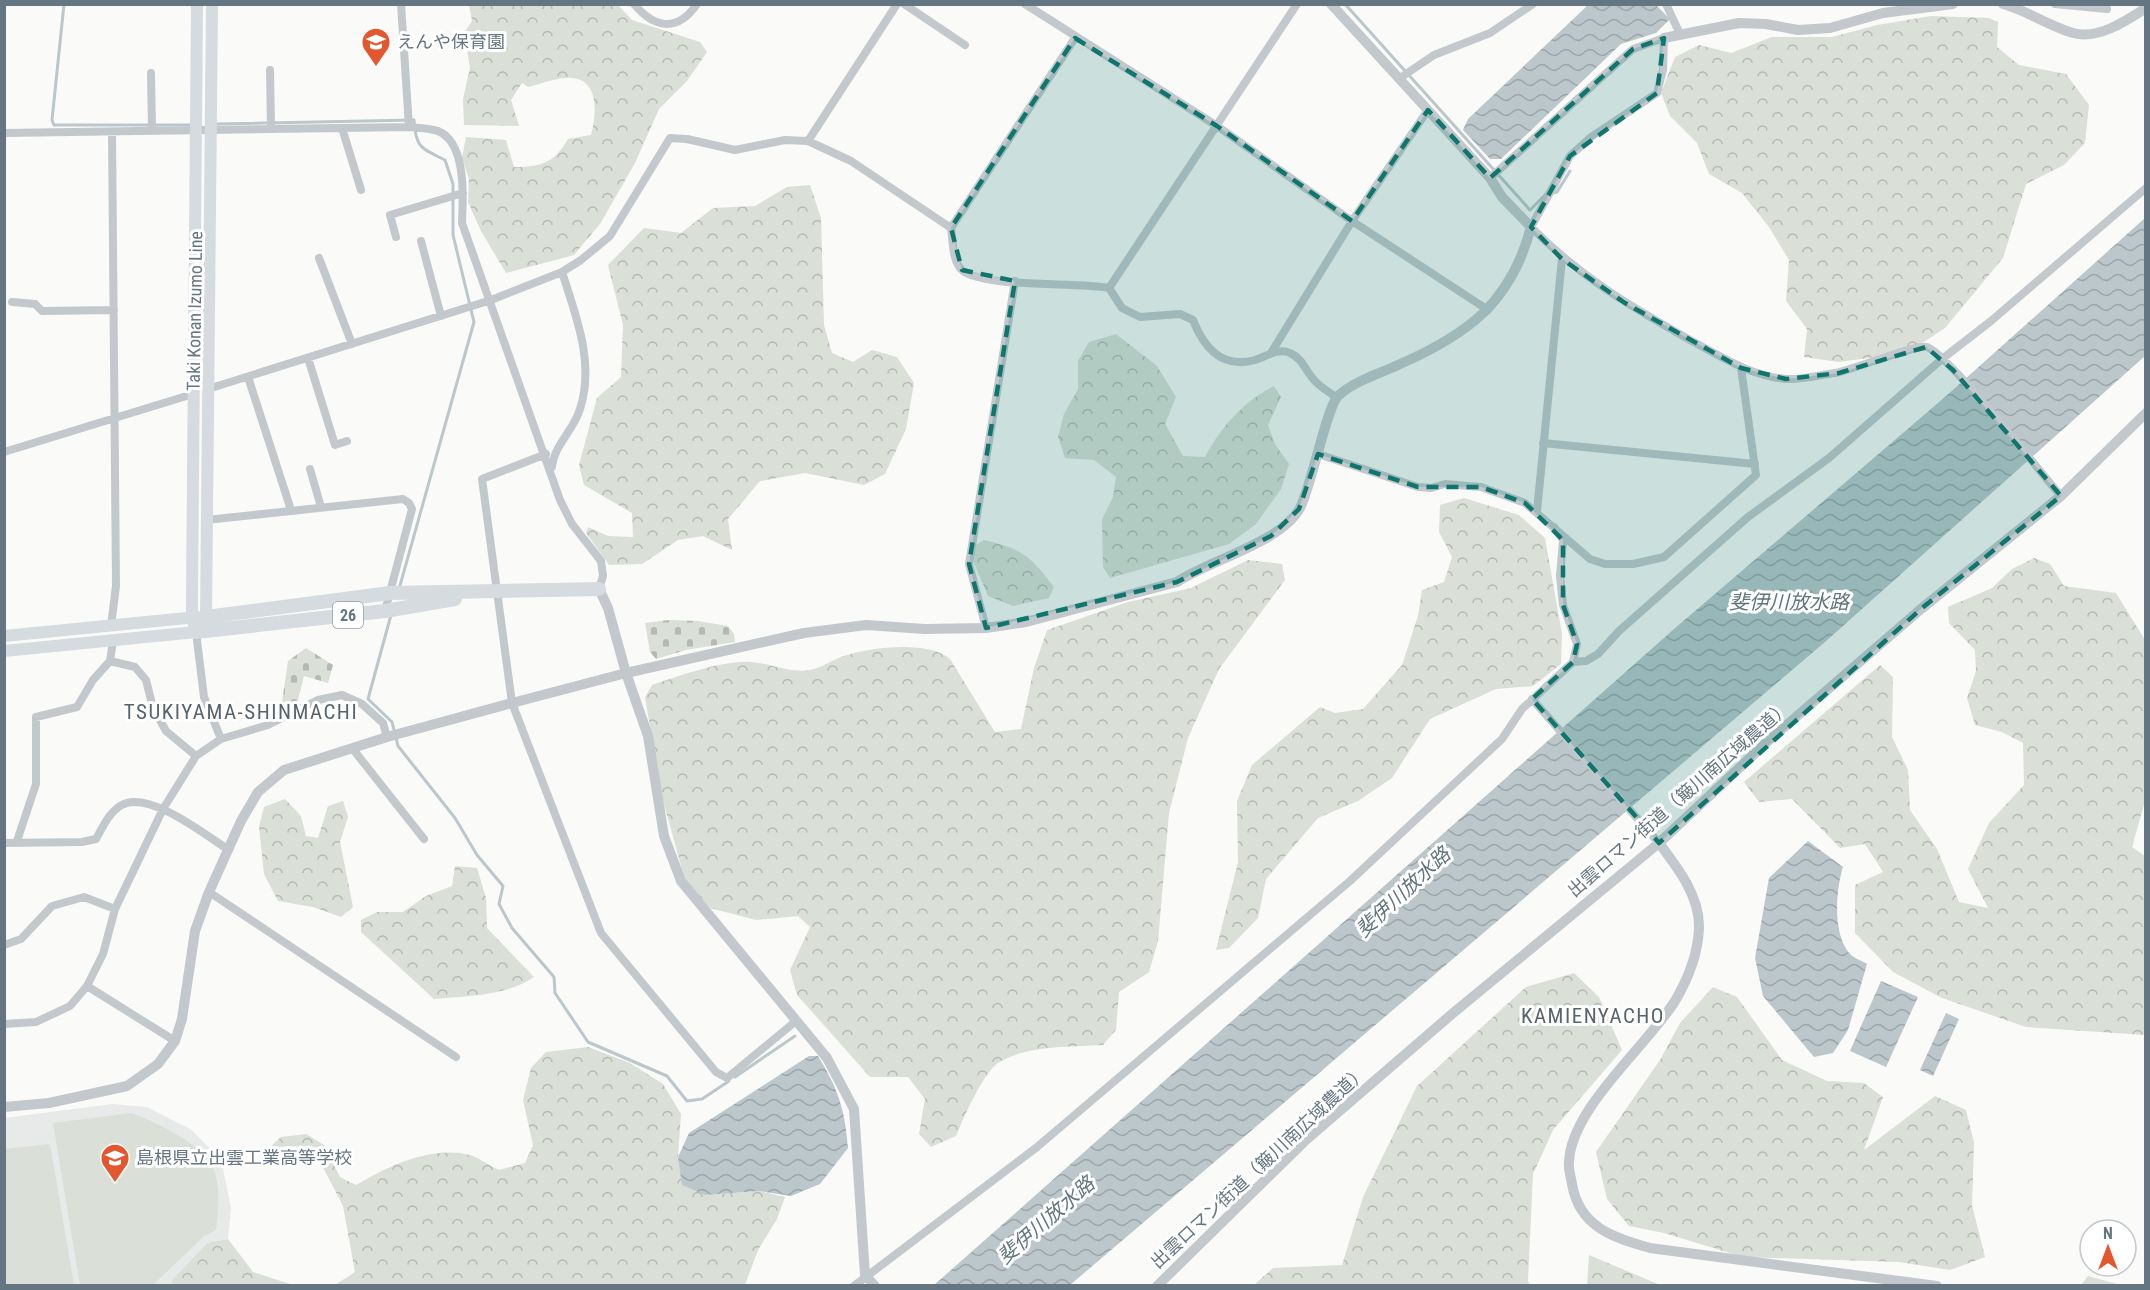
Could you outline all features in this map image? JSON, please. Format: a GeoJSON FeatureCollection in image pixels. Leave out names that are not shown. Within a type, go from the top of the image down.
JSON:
{"type":"FeatureCollection","features":[{"type":"Feature","properties":{"kind":"main road","name":"Taki Konan Izumo Line"},"geometry":{"type":"LineString","coordinates":[[197,4],[198,130],[193,394],[199,617]]}},
{"type":"Feature","properties":{"kind":"main road","name":"Taki Konan Izumo Line"},"geometry":{"type":"LineString","coordinates":[[199,617],[206,520],[212,4]]}},
{"type":"Feature","properties":{"kind":"main road","name":"26"},"geometry":{"type":"LineString","coordinates":[[199,617],[390,593],[600,589]]}},
{"type":"Feature","properties":{"kind":"main road","name":"26"},"geometry":{"type":"LineString","coordinates":[[196,632],[386,611],[498,591]]}},
{"type":"Feature","properties":{"kind":"main road"},"geometry":{"type":"LineString","coordinates":[[4,636],[199,617],[196,632],[4,651]]}},
{"type":"Feature","properties":{"kind":"street"},"geometry":{"type":"LineString","coordinates":[[401,4],[409,127]]}},
{"type":"Feature","properties":{"kind":"street"},"geometry":{"type":"LineString","coordinates":[[634,4],[654,23],[669,26],[691,12],[697,4]]}},
{"type":"Feature","properties":{"kind":"street"},"geometry":{"type":"LineString","coordinates":[[808,141],[897,4]]}},
{"type":"Feature","properties":{"kind":"street"},"geometry":{"type":"LineString","coordinates":[[904,4],[965,45]]}},
{"type":"Feature","properties":{"kind":"street"},"geometry":{"type":"LineString","coordinates":[[1024,4],[1216,126],[1352,221],[1488,310]]}},
{"type":"Feature","properties":{"kind":"street"},"geometry":{"type":"LineString","coordinates":[[1109,288],[1297,4]]}},
{"type":"Feature","properties":{"kind":"street"},"geometry":{"type":"LineString","coordinates":[[1331,4],[1490,178],[1502,197],[1562,259],[1625,303],[1741,368],[1786,379],[1839,373],[1885,360],[1917,347],[1926,347],[1953,370],[2061,496]]}},
{"type":"Feature","properties":{"kind":"street"},"geometry":{"type":"LineString","coordinates":[[1400,78],[1434,55],[1491,33],[1533,4]]}},
{"type":"Feature","properties":{"kind":"street"},"geometry":{"type":"LineString","coordinates":[[1666,4],[1680,34]]}},
{"type":"Feature","properties":{"kind":"street"},"geometry":{"type":"LineString","coordinates":[[1490,178],[1633,49],[1680,34],[1739,23],[1766,24],[1798,30],[1830,28],[1905,7],[1953,4]]}},
{"type":"Feature","properties":{"kind":"street"},"geometry":{"type":"LineString","coordinates":[[2003,4],[2024,10],[2074,34],[2105,31],[2145,8]]}},
{"type":"Feature","properties":{"kind":"street"},"geometry":{"type":"LineString","coordinates":[[2055,4],[2107,9]]}},
{"type":"Feature","properties":{"kind":"street"},"geometry":{"type":"LineString","coordinates":[[1075,38],[951,228],[955,260],[962,270],[984,278],[1109,288]]}},
{"type":"Feature","properties":{"kind":"street"},"geometry":{"type":"LineString","coordinates":[[4,1107],[49,1103],[127,1086],[158,1064],[175,1041],[182,1019],[195,931],[209,892],[241,821],[258,792],[284,770],[387,736],[512,703],[626,673],[804,633],[866,625],[925,629],[986,628],[1038,619],[1177,582],[1195,570],[1271,536],[1299,509],[1336,397],[1363,381],[1457,336],[1488,310],[1524,252],[1531,227],[1570,156],[1591,137],[1657,93],[1663,70],[1664,38]]}},
{"type":"Feature","properties":{"kind":"street"},"geometry":{"type":"LineString","coordinates":[[270,70],[271,129]]}},
{"type":"Feature","properties":{"kind":"street"},"geometry":{"type":"LineString","coordinates":[[151,73],[152,131]]}},
{"type":"Feature","properties":{"kind":"street"},"geometry":{"type":"LineString","coordinates":[[1272,353],[1352,221],[1428,110]]}},
{"type":"Feature","properties":{"kind":"street"},"geometry":{"type":"LineString","coordinates":[[4,133],[409,127],[438,131],[450,141],[464,176],[462,223],[572,524],[601,561],[603,576],[600,589],[648,736],[664,836],[681,881],[827,1058],[855,1109],[865,1275],[875,1286]]}},
{"type":"Feature","properties":{"kind":"street"},"geometry":{"type":"LineString","coordinates":[[342,128],[361,190]]}},
{"type":"Feature","properties":{"kind":"street"},"geometry":{"type":"LineString","coordinates":[[111,626],[116,586],[112,132]]}},
{"type":"Feature","properties":{"kind":"street"},"geometry":{"type":"LineString","coordinates":[[208,389],[491,300],[562,272],[610,236],[670,138],[687,139],[735,150],[785,140],[808,141],[851,161],[951,228]]}},
{"type":"Feature","properties":{"kind":"street"},"geometry":{"type":"LineString","coordinates":[[1573,662],[1586,662],[1598,654],[1619,631],[1748,517],[1829,458],[1942,359],[2145,188]]}},
{"type":"Feature","properties":{"kind":"street"},"geometry":{"type":"LineString","coordinates":[[396,237],[390,215],[463,193]]}},
{"type":"Feature","properties":{"kind":"street"},"geometry":{"type":"LineString","coordinates":[[421,241],[441,316]]}},
{"type":"Feature","properties":{"kind":"street"},"geometry":{"type":"LineString","coordinates":[[319,258],[352,344]]}},
{"type":"Feature","properties":{"kind":"street"},"geometry":{"type":"LineString","coordinates":[[1537,511],[1562,259]]}},
{"type":"Feature","properties":{"kind":"street"},"geometry":{"type":"LineString","coordinates":[[552,471],[553,456],[580,411],[584,395],[585,354],[562,272]]}},
{"type":"Feature","properties":{"kind":"street"},"geometry":{"type":"LineString","coordinates":[[986,628],[969,564],[1015,281]]}},
{"type":"Feature","properties":{"kind":"street"},"geometry":{"type":"LineString","coordinates":[[1109,288],[1122,308],[1140,317],[1180,314],[1193,320],[1202,341],[1218,357],[1235,362],[1255,360],[1272,353],[1288,352],[1303,361],[1314,380],[1336,397]]}},
{"type":"Feature","properties":{"kind":"street"},"geometry":{"type":"LineString","coordinates":[[12,302],[35,304],[42,311],[114,310]]}},
{"type":"Feature","properties":{"kind":"street"},"geometry":{"type":"LineString","coordinates":[[308,358],[335,445],[347,441]]}},
{"type":"Feature","properties":{"kind":"street"},"geometry":{"type":"LineString","coordinates":[[1318,454],[1418,487],[1431,488],[1445,484],[1481,487],[1525,503],[1590,559],[1605,564],[1633,564],[1664,557],[1756,476],[1741,368]]}},
{"type":"Feature","properties":{"kind":"street"},"geometry":{"type":"LineString","coordinates":[[248,376],[291,510]]}},
{"type":"Feature","properties":{"kind":"street"},"geometry":{"type":"LineString","coordinates":[[4,452],[193,394]]}},
{"type":"Feature","properties":{"kind":"street","name":"出雲ロマン街道（簸川南広域農道）"},"geometry":{"type":"LineString","coordinates":[[1157,1286],[1306,1140],[1452,1014],[1659,843],[1767,742],[1921,609],[2061,496],[2145,413]]}},
{"type":"Feature","properties":{"kind":"street"},"geometry":{"type":"LineString","coordinates":[[1543,443],[1755,464]]}},
{"type":"Feature","properties":{"kind":"street"},"geometry":{"type":"LineString","coordinates":[[546,454],[482,479],[512,703],[601,933],[716,1072],[727,1078],[795,1021]]}},
{"type":"Feature","properties":{"kind":"street"},"geometry":{"type":"LineString","coordinates":[[310,470],[321,507]]}},
{"type":"Feature","properties":{"kind":"street"},"geometry":{"type":"LineString","coordinates":[[206,520],[403,499],[412,509],[386,611]]}},
{"type":"Feature","properties":{"kind":"street"},"geometry":{"type":"LineString","coordinates":[[855,1286],[865,1275],[1037,1147],[1350,881],[1502,740],[1522,709],[1573,662],[1577,644],[1563,605],[1561,585],[1563,540],[1554,527]]}},
{"type":"Feature","properties":{"kind":"street"},"geometry":{"type":"LineString","coordinates":[[196,632],[204,697],[221,739]]}},
{"type":"Feature","properties":{"kind":"street"},"geometry":{"type":"LineString","coordinates":[[17,841],[36,784],[36,717],[77,707],[93,680],[110,661],[113,640]]}},
{"type":"Feature","properties":{"kind":"street"},"geometry":{"type":"LineString","coordinates":[[110,661],[135,667],[146,680],[153,708],[166,731],[196,756]]}},
{"type":"Feature","properties":{"kind":"street"},"geometry":{"type":"LineString","coordinates":[[4,1024],[36,1022],[70,1006],[87,986],[103,954],[115,909],[163,809],[196,756],[221,739],[248,728],[268,725],[318,700],[342,695],[362,704],[383,723],[387,736]]}},
{"type":"Feature","properties":{"kind":"street"},"geometry":{"type":"LineString","coordinates":[[1532,699],[1659,843],[1687,884],[1699,926],[1696,950],[1689,974],[1674,1002],[1591,1106],[1576,1135],[1568,1161],[1580,1209],[1593,1225],[1612,1237],[1650,1248],[1937,1286]]}},
{"type":"Feature","properties":{"kind":"street"},"geometry":{"type":"LineString","coordinates":[[352,748],[424,840]]}},
{"type":"Feature","properties":{"kind":"street"},"geometry":{"type":"LineString","coordinates":[[4,843],[17,841],[82,842],[96,839],[110,814],[123,804],[151,803],[229,850]]}},
{"type":"Feature","properties":{"kind":"street"},"geometry":{"type":"LineString","coordinates":[[209,892],[456,1057]]}},
{"type":"Feature","properties":{"kind":"street"},"geometry":{"type":"LineString","coordinates":[[4,945],[21,939],[52,906],[84,897],[115,909]]}},
{"type":"Feature","properties":{"kind":"street"},"geometry":{"type":"LineString","coordinates":[[87,986],[175,1041]]}},
{"type":"Feature","properties":{"kind":"highlighted area"},"geometry":{"type":"Polygon","coordinates":[[[1075,38],[1217,126],[1352,221],[1428,110],[1490,178],[1633,49],[1664,38],[1657,93],[1570,156],[1531,227],[1562,259],[1625,303],[1741,368],[1786,379],[1839,373],[1926,347],[1953,370],[2061,496],[1921,609],[1659,843],[1532,699],[1573,662],[1577,644],[1563,605],[1563,540],[1525,503],[1481,487],[1418,487],[1318,454],[1299,509],[1271,536],[1177,582],[986,628],[969,564],[1015,281],[962,270],[951,228],[1075,38]]]}},
{"type":"Feature","properties":{"kind":"shaded area","name":"島根県立出雲工業高等学校"},"geometry":{"type":"Polygon","coordinates":[[[112,1104],[147,1107],[190,1129],[221,1159],[231,1208],[228,1239],[207,1243],[171,1281],[174,1285],[5,1285],[4,1118],[112,1104]]]}},
{"type":"Feature","properties":{"kind":"green space"},"geometry":{"type":"Polygon","coordinates":[[[469,5],[618,5],[632,20],[700,42],[707,52],[687,81],[659,109],[635,163],[600,224],[574,255],[506,273],[481,231],[468,202],[469,179],[462,158],[466,137],[506,140],[514,167],[546,162],[558,154],[568,139],[591,135],[595,107],[590,89],[585,83],[576,79],[565,78],[528,87],[522,83],[511,100],[519,126],[464,125],[463,99],[470,68],[464,33],[472,21],[469,5]]]}},
{"type":"Feature","properties":{"kind":"green space"},"geometry":{"type":"Polygon","coordinates":[[[1931,16],[1989,18],[1998,22],[1997,47],[2019,65],[2066,74],[2089,105],[2085,143],[2064,165],[2026,184],[2003,258],[1945,328],[1907,353],[1838,362],[1804,357],[1807,329],[1786,301],[1789,260],[1769,227],[1742,193],[1709,174],[1697,143],[1670,116],[1661,93],[1675,57],[1699,45],[1731,53],[1772,37],[1832,37],[1877,25],[1931,16]]]}},
{"type":"Feature","properties":{"kind":"green space"},"geometry":{"type":"Polygon","coordinates":[[[810,185],[821,218],[824,325],[832,353],[853,362],[872,350],[897,357],[914,383],[906,429],[885,474],[864,485],[805,473],[760,481],[728,519],[732,550],[703,536],[678,540],[642,564],[609,565],[586,533],[588,527],[608,536],[633,537],[632,513],[584,485],[579,465],[597,398],[621,377],[623,325],[608,265],[644,228],[681,233],[713,208],[755,206],[787,187],[810,185]]]}},
{"type":"Feature","properties":{"kind":"green space"},"geometry":{"type":"Polygon","coordinates":[[[1116,334],[1157,366],[1176,397],[1165,424],[1183,456],[1205,457],[1218,435],[1234,416],[1252,400],[1274,386],[1281,397],[1268,425],[1275,444],[1289,464],[1281,489],[1256,524],[1229,544],[1110,578],[1103,567],[1102,519],[1113,497],[1116,477],[1094,460],[1065,458],[1058,437],[1064,414],[1078,389],[1078,361],[1089,342],[1116,334]]]}},
{"type":"Feature","properties":{"kind":"green space"},"geometry":{"type":"Polygon","coordinates":[[[1464,498],[1519,515],[1545,538],[1562,634],[1561,664],[1533,686],[1496,689],[1430,719],[1392,778],[1358,801],[1318,818],[1266,879],[1258,918],[1229,948],[1216,950],[1238,862],[1237,801],[1252,765],[1320,707],[1335,713],[1363,709],[1402,665],[1418,616],[1422,590],[1444,582],[1452,557],[1439,532],[1440,505],[1464,498]]]}},
{"type":"Feature","properties":{"kind":"green space"},"geometry":{"type":"Polygon","coordinates":[[[984,540],[1017,550],[1031,560],[1054,587],[1049,598],[1013,606],[988,596],[974,563],[974,546],[984,540]]]}},
{"type":"Feature","properties":{"kind":"green space"},"geometry":{"type":"Polygon","coordinates":[[[2034,558],[2050,564],[2064,586],[2116,593],[2145,640],[2145,801],[2132,847],[2145,856],[2145,1035],[2026,1027],[1942,998],[1893,972],[1855,933],[1855,885],[1883,872],[1865,844],[1840,848],[1792,799],[1759,802],[1744,782],[1880,665],[1893,677],[1892,737],[1908,770],[1910,810],[1937,849],[1959,902],[1988,908],[1968,869],[1989,823],[2024,785],[2023,743],[2002,732],[1975,725],[1967,698],[1976,671],[1975,650],[1949,623],[1948,607],[1992,588],[2012,569],[2034,558]]]}},
{"type":"Feature","properties":{"kind":"green space"},"geometry":{"type":"Polygon","coordinates":[[[1248,560],[1282,564],[1285,580],[1219,669],[1188,738],[1169,813],[1158,941],[1149,972],[1119,992],[1116,1030],[1103,1045],[1035,1050],[1009,1057],[998,1063],[980,1086],[956,1136],[931,1147],[919,1134],[925,1099],[908,1077],[870,1077],[797,995],[790,970],[810,927],[798,916],[756,920],[710,908],[685,880],[662,797],[645,697],[652,685],[728,663],[751,662],[798,671],[818,668],[840,657],[869,650],[914,647],[940,653],[950,659],[995,732],[1021,729],[1034,668],[1047,630],[1128,602],[1191,588],[1248,560]]]}},
{"type":"Feature","properties":{"kind":"green space"},"geometry":{"type":"Polygon","coordinates":[[[669,620],[698,621],[728,626],[734,634],[735,642],[686,650],[656,659],[650,652],[645,623],[669,620]]]}},
{"type":"Feature","properties":{"kind":"green space"},"geometry":{"type":"Polygon","coordinates":[[[306,648],[333,665],[328,683],[304,676],[297,704],[265,721],[262,716],[282,702],[288,661],[306,648]]]}},
{"type":"Feature","properties":{"kind":"green space"},"geometry":{"type":"Polygon","coordinates":[[[285,799],[301,816],[306,836],[318,838],[328,806],[343,801],[348,817],[340,842],[353,907],[341,917],[313,907],[278,901],[264,874],[259,827],[264,807],[285,799]]]}},
{"type":"Feature","properties":{"kind":"green space"},"geometry":{"type":"Polygon","coordinates":[[[455,866],[477,868],[486,898],[487,928],[534,977],[499,992],[434,999],[361,932],[361,920],[377,912],[403,912],[426,896],[452,886],[455,866]]]}},
{"type":"Feature","properties":{"kind":"green space"},"geometry":{"type":"Polygon","coordinates":[[[1574,973],[1599,997],[1622,1050],[1553,1130],[1533,1174],[1528,1281],[1530,1285],[1254,1285],[1273,1268],[1342,1265],[1363,1197],[1417,1086],[1526,987],[1574,973]]]}},
{"type":"Feature","properties":{"kind":"green space"},"geometry":{"type":"Polygon","coordinates":[[[1713,987],[1737,997],[1782,1060],[1827,1081],[1864,1083],[1883,1097],[1864,1150],[1935,1096],[1966,1110],[1974,1143],[1972,1205],[1985,1257],[1950,1270],[1899,1262],[1743,1257],[1664,1233],[1629,1226],[1607,1199],[1596,1152],[1660,1060],[1680,1023],[1713,987]]]}},
{"type":"Feature","properties":{"kind":"green space"},"geometry":{"type":"Polygon","coordinates":[[[588,1047],[630,1063],[663,1084],[681,1114],[678,1157],[705,1195],[759,1191],[785,1197],[777,1219],[758,1250],[745,1285],[335,1285],[355,1272],[343,1206],[312,1146],[270,1147],[281,1137],[306,1134],[324,1145],[340,1177],[356,1185],[410,1159],[440,1153],[470,1155],[499,1170],[525,1163],[533,1145],[523,1100],[531,1068],[546,1052],[588,1047]]]}},
{"type":"Feature","properties":{"kind":"green space","name":"島根県立出雲工業高等学校"},"geometry":{"type":"Polygon","coordinates":[[[131,1113],[178,1135],[209,1161],[218,1184],[216,1230],[204,1236],[153,1285],[80,1285],[53,1123],[131,1113]]]}},
{"type":"Feature","properties":{"kind":"green space"},"geometry":{"type":"Polygon","coordinates":[[[50,1144],[74,1285],[5,1285],[5,1149],[50,1144]]]}},
{"type":"Feature","properties":{"kind":"green space"},"geometry":{"type":"Polygon","coordinates":[[[228,1239],[253,1272],[293,1285],[174,1286],[171,1281],[207,1243],[228,1239]]]}},
{"type":"Feature","properties":{"kind":"green space"},"geometry":{"type":"Polygon","coordinates":[[[1589,1255],[1660,1285],[1587,1285],[1589,1255]]]}},
{"type":"Feature","properties":{"kind":"green space"},"geometry":{"type":"Polygon","coordinates":[[[2086,1278],[2095,1278],[2119,1285],[2081,1285],[2086,1278]]]}},
{"type":"Feature","properties":{"kind":"water"},"geometry":{"type":"Polygon","coordinates":[[[1588,5],[1656,5],[1670,19],[1656,33],[1621,44],[1501,159],[1490,159],[1463,130],[1468,119],[1588,5]]]}},
{"type":"Feature","properties":{"kind":"water","name":"斐伊川放水路"},"geometry":{"type":"Polygon","coordinates":[[[2145,218],[2145,356],[1825,642],[1070,1285],[933,1286],[1674,629],[1945,397],[2145,218]]]}},
{"type":"Feature","properties":{"kind":"water"},"geometry":{"type":"Polygon","coordinates":[[[1808,841],[1843,867],[1837,899],[1840,935],[1850,954],[1867,964],[1848,1030],[1833,1053],[1814,1057],[1763,996],[1755,958],[1769,878],[1808,841]]]}},
{"type":"Feature","properties":{"kind":"water"},"geometry":{"type":"Polygon","coordinates":[[[1881,981],[1918,997],[1886,1067],[1850,1051],[1881,981]]]}},
{"type":"Feature","properties":{"kind":"water"},"geometry":{"type":"Polygon","coordinates":[[[1946,1013],[1959,1019],[1933,1076],[1920,1070],[1946,1013]]]}},
{"type":"Feature","properties":{"kind":"water"},"geometry":{"type":"Polygon","coordinates":[[[809,1056],[818,1056],[831,1079],[845,1122],[848,1148],[820,1184],[791,1196],[759,1191],[705,1195],[682,1185],[678,1157],[689,1133],[809,1056]]]}},
{"type":"Feature","properties":{"kind":"waterway"},"geometry":{"type":"LineString","coordinates":[[64,4],[52,120],[54,125],[194,125]]}},
{"type":"Feature","properties":{"kind":"waterway"},"geometry":{"type":"LineString","coordinates":[[1345,4],[1530,210],[1546,194]]}},
{"type":"Feature","properties":{"kind":"waterway"},"geometry":{"type":"LineString","coordinates":[[216,124],[414,120],[416,137],[421,146],[445,160],[453,184],[453,235],[474,322],[399,589]]}},
{"type":"Feature","properties":{"kind":"waterway"},"geometry":{"type":"LineString","coordinates":[[1553,193],[1557,192],[1570,171]]}},
{"type":"Feature","properties":{"kind":"waterway"},"geometry":{"type":"LineString","coordinates":[[391,615],[368,699],[392,722],[398,746],[455,818],[477,855],[503,886],[499,904],[512,928],[554,977],[555,993],[588,1042],[667,1076],[687,1101],[702,1099],[729,1081]]}},
{"type":"Feature","properties":{"kind":"waterway"},"geometry":{"type":"LineString","coordinates":[[735,1077],[795,1036]]}},
{"type":"Feature","properties":{"kind":"place","name":"えんや保育園"},"geometry":{"type":"Point","coordinates":[376,68]}},
{"type":"Feature","properties":{"kind":"place","name":"島根県立出雲工業高等学校"},"geometry":{"type":"Point","coordinates":[115,1184]}},
{"type":"Feature","properties":{"kind":"district","name":"TSUKIYAMA-SHINMACHI"},"geometry":{"type":"Point","coordinates":[241,712]}},
{"type":"Feature","properties":{"kind":"district","name":"KAMIENYACHO"},"geometry":{"type":"Point","coordinates":[1593,1016]}}]}
